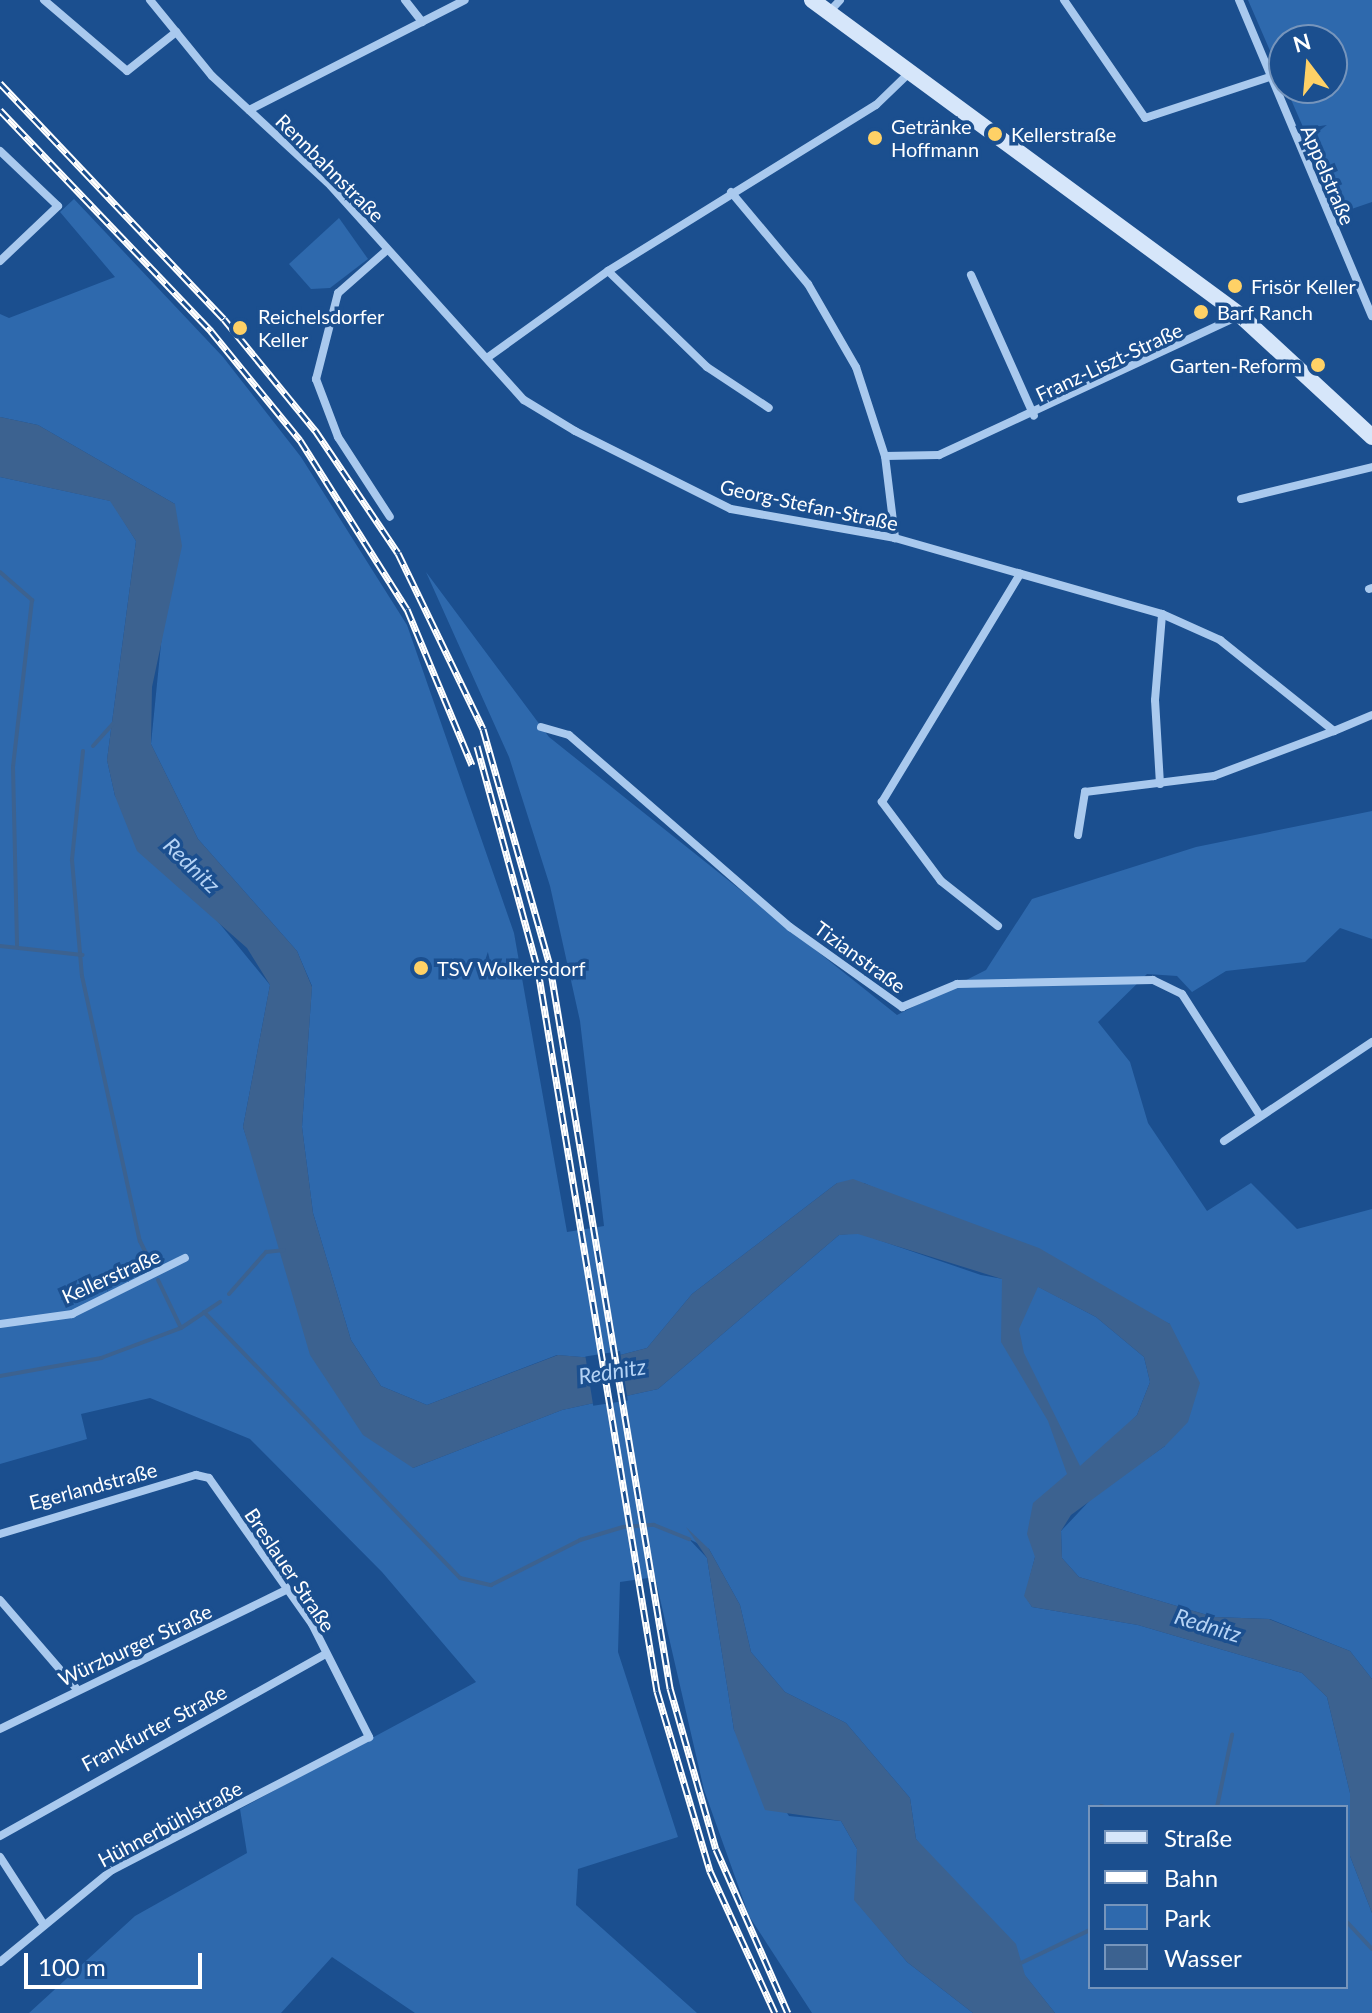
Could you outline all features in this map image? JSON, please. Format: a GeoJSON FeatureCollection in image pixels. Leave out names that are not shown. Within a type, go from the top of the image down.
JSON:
{"type":"FeatureCollection","features":[{"type":"Feature","properties":{"kind":"main road"},"geometry":{"type":"LineString","coordinates":[[812,0],[834,6],[910,72],[1240,315],[1372,437]]}},
{"type":"Feature","properties":{"kind":"street"},"geometry":{"type":"LineString","coordinates":[[44,0],[127,71],[176,32]]}},
{"type":"Feature","properties":{"kind":"street","name":"Rennbahnstraße"},"geometry":{"type":"LineString","coordinates":[[150,0],[249,110],[387,250],[487,358]]}},
{"type":"Feature","properties":{"kind":"street"},"geometry":{"type":"LineString","coordinates":[[405,0],[422,22]]}},
{"type":"Feature","properties":{"kind":"street"},"geometry":{"type":"LineString","coordinates":[[249,110],[465,0]]}},
{"type":"Feature","properties":{"kind":"street"},"geometry":{"type":"LineString","coordinates":[[1064,0],[1145,118],[1268,78]]}},
{"type":"Feature","properties":{"kind":"street","name":"Appelstraße"},"geometry":{"type":"LineString","coordinates":[[1239,0],[1268,72]]}},
{"type":"Feature","properties":{"kind":"street"},"geometry":{"type":"LineString","coordinates":[[487,358],[608,271],[876,105],[910,72]]}},
{"type":"Feature","properties":{"kind":"street","name":"Appelstraße"},"geometry":{"type":"LineString","coordinates":[[1282,104],[1372,316]]}},
{"type":"Feature","properties":{"kind":"street"},"geometry":{"type":"LineString","coordinates":[[0,151],[58,206],[0,261]]}},
{"type":"Feature","properties":{"kind":"street"},"geometry":{"type":"LineString","coordinates":[[731,192],[834,325],[885,456],[895,538]]}},
{"type":"Feature","properties":{"kind":"street"},"geometry":{"type":"LineString","coordinates":[[387,250],[338,293],[316,379],[338,437],[390,517]]}},
{"type":"Feature","properties":{"kind":"street"},"geometry":{"type":"LineString","coordinates":[[608,271],[707,367],[769,408]]}},
{"type":"Feature","properties":{"kind":"street","name":"Franz-Liszt-Straße"},"geometry":{"type":"LineString","coordinates":[[971,275],[1034,416]]}},
{"type":"Feature","properties":{"kind":"street","name":"Franz-Liszt-Straße"},"geometry":{"type":"LineString","coordinates":[[885,456],[939,455],[1034,416],[1240,315]]}},
{"type":"Feature","properties":{"kind":"street","name":"Georg-Stefan-Straße"},"geometry":{"type":"LineString","coordinates":[[487,358],[524,400],[678,488],[731,509],[895,538],[1162,614],[1220,640],[1334,731]]}},
{"type":"Feature","properties":{"kind":"street"},"geometry":{"type":"LineString","coordinates":[[1241,499],[1372,467]]}},
{"type":"Feature","properties":{"kind":"street"},"geometry":{"type":"LineString","coordinates":[[998,926],[931,870],[882,802],[1020,574]]}},
{"type":"Feature","properties":{"kind":"street"},"geometry":{"type":"LineString","coordinates":[[1160,784],[1155,700],[1162,614]]}},
{"type":"Feature","properties":{"kind":"street"},"geometry":{"type":"LineString","coordinates":[[1078,835],[1085,792],[1214,776],[1372,715]]}},
{"type":"Feature","properties":{"kind":"street","name":"Tizianstraße"},"geometry":{"type":"LineString","coordinates":[[541,727],[569,735],[790,927],[902,1007],[957,984],[1153,980],[1182,994],[1259,1114]]}},
{"type":"Feature","properties":{"kind":"street"},"geometry":{"type":"LineString","coordinates":[[1224,1141],[1259,1114],[1372,1042]]}},
{"type":"Feature","properties":{"kind":"street","name":"Kellerstraße"},"geometry":{"type":"LineString","coordinates":[[0,1324],[72,1314],[185,1258]]}},
{"type":"Feature","properties":{"kind":"street","name":"Egerlandstraße"},"geometry":{"type":"LineString","coordinates":[[0,1534],[196,1475]]}},
{"type":"Feature","properties":{"kind":"street","name":"Breslauer Straße"},"geometry":{"type":"LineString","coordinates":[[196,1475],[209,1478],[326,1654],[369,1737]]}},
{"type":"Feature","properties":{"kind":"street","name":"Würzburger Straße"},"geometry":{"type":"LineString","coordinates":[[0,1729],[76,1688],[284,1591]]}},
{"type":"Feature","properties":{"kind":"street"},"geometry":{"type":"LineString","coordinates":[[0,1600],[76,1688]]}},
{"type":"Feature","properties":{"kind":"street","name":"Frankfurter Straße"},"geometry":{"type":"LineString","coordinates":[[0,1836],[326,1654]]}},
{"type":"Feature","properties":{"kind":"street","name":"Hühnerbühlstraße"},"geometry":{"type":"LineString","coordinates":[[0,1962],[112,1870],[369,1737]]}},
{"type":"Feature","properties":{"kind":"street"},"geometry":{"type":"LineString","coordinates":[[0,1857],[44,1925]]}},
{"type":"Feature","properties":{"kind":"green space"},"geometry":{"type":"Polygon","coordinates":[[[1248,0],[1372,0],[1372,202],[1334,215],[1337,205],[1293,104],[1348,104],[1348,24],[1268,24],[1268,46],[1248,0]]]}},
{"type":"Feature","properties":{"kind":"green space"},"geometry":{"type":"Polygon","coordinates":[[[74,199],[223,357],[301,457],[407,625],[514,933],[567,1232],[604,1226],[580,1021],[550,886],[509,757],[426,572],[549,737],[897,1015],[986,970],[1032,899],[1196,847],[1372,811],[1372,939],[1340,928],[1305,962],[1226,971],[1192,992],[1177,976],[1147,974],[1098,1022],[1130,1062],[1148,1123],[1207,1211],[1251,1183],[1297,1229],[1372,1209],[1372,1679],[1350,1651],[1270,1619],[1214,1617],[1079,1577],[1062,1558],[1061,1531],[1095,1495],[1165,1446],[1170,1324],[864,1183],[837,1183],[692,1294],[647,1348],[605,1359],[557,1355],[427,1405],[381,1386],[351,1340],[313,1213],[302,1127],[312,986],[297,951],[198,839],[151,744],[175,504],[38,425],[0,417],[0,314],[9,318],[115,277],[60,212],[74,199]]]}},
{"type":"Feature","properties":{"kind":"green space"},"geometry":{"type":"Polygon","coordinates":[[[339,218],[368,259],[330,288],[311,289],[289,264],[339,218]]]}},
{"type":"Feature","properties":{"kind":"green space"},"geometry":{"type":"Polygon","coordinates":[[[0,477],[111,501],[136,541],[107,760],[115,796],[270,985],[243,1127],[267,1200],[413,1468],[562,1410],[658,1389],[839,1235],[858,1233],[981,1275],[1035,1285],[1096,1317],[1144,1357],[1150,1382],[1137,1415],[1098,1455],[1035,1557],[1025,1596],[1032,1607],[1138,1625],[1302,1673],[1327,1697],[1350,1793],[1350,1856],[1372,1913],[1372,2013],[1055,2013],[916,1839],[910,1798],[846,1723],[785,1692],[751,1652],[740,1605],[709,1549],[689,1539],[707,1558],[734,1730],[789,1816],[841,1821],[857,1849],[855,1900],[907,1962],[973,2013],[812,2013],[749,1916],[704,1790],[655,1577],[620,1582],[618,1652],[678,1837],[578,1869],[576,1905],[697,2013],[415,2013],[332,1957],[281,2013],[29,2013],[135,1916],[247,1853],[240,1809],[476,1682],[382,1572],[250,1439],[150,1398],[81,1414],[87,1439],[0,1464],[0,477]]]}},
{"type":"Feature","properties":{"kind":"water","name":"Rednitz"},"geometry":{"type":"Polygon","coordinates":[[[0,417],[38,425],[175,504],[182,546],[152,687],[151,744],[198,839],[297,951],[312,987],[302,1127],[313,1213],[351,1340],[381,1386],[427,1405],[558,1355],[605,1359],[647,1348],[692,1294],[837,1183],[853,1179],[1039,1248],[1170,1324],[1200,1383],[1188,1422],[1165,1446],[1071,1515],[1061,1531],[1062,1558],[1079,1577],[1214,1617],[1269,1619],[1350,1651],[1372,1679],[1372,1913],[1350,1856],[1350,1793],[1327,1697],[1302,1673],[1138,1625],[1032,1607],[1024,1596],[1035,1557],[1027,1534],[1033,1503],[1067,1474],[1048,1421],[1001,1342],[1002,1279],[858,1234],[839,1235],[658,1389],[562,1410],[413,1468],[363,1435],[310,1355],[243,1127],[270,985],[247,948],[137,851],[115,796],[107,760],[136,541],[110,501],[0,477],[0,417]],[[1038,1287],[1019,1329],[1024,1353],[1080,1466],[1137,1415],[1150,1382],[1144,1357],[1096,1317],[1038,1287]]]}},
{"type":"Feature","properties":{"kind":"water"},"geometry":{"type":"Polygon","coordinates":[[[686,1527],[709,1549],[740,1605],[751,1652],[785,1692],[846,1723],[910,1798],[916,1839],[1016,1944],[1025,1975],[1055,2013],[973,2013],[907,1962],[854,1900],[857,1849],[841,1821],[765,1810],[734,1730],[707,1558],[686,1527]]]}},
{"type":"Feature","properties":{"kind":"pier"},"geometry":{"type":"Polygon","coordinates":[[[620,1351],[628,1400],[593,1406],[585,1356],[620,1351]]]}},
{"type":"Feature","properties":{"kind":"waterway"},"geometry":{"type":"LineString","coordinates":[[0,572],[32,600],[13,767],[17,945]]}},
{"type":"Feature","properties":{"kind":"waterway"},"geometry":{"type":"LineString","coordinates":[[93,746],[113,724]]}},
{"type":"Feature","properties":{"kind":"waterway"},"geometry":{"type":"LineString","coordinates":[[83,751],[72,860],[82,976],[140,1241],[152,1266]]}},
{"type":"Feature","properties":{"kind":"waterway"},"geometry":{"type":"LineString","coordinates":[[0,946],[83,955]]}},
{"type":"Feature","properties":{"kind":"waterway"},"geometry":{"type":"LineString","coordinates":[[229,1294],[266,1252],[284,1250]]}},
{"type":"Feature","properties":{"kind":"waterway"},"geometry":{"type":"LineString","coordinates":[[158,1280],[181,1328]]}},
{"type":"Feature","properties":{"kind":"waterway"},"geometry":{"type":"LineString","coordinates":[[0,1376],[101,1358],[181,1328],[220,1302]]}},
{"type":"Feature","properties":{"kind":"waterway"},"geometry":{"type":"LineString","coordinates":[[204,1312],[460,1578],[491,1585],[580,1540],[623,1527],[654,1525],[689,1539]]}},
{"type":"Feature","properties":{"kind":"waterway"},"geometry":{"type":"LineString","coordinates":[[1217,1805],[1232,1735]]}},
{"type":"Feature","properties":{"kind":"waterway"},"geometry":{"type":"LineString","coordinates":[[1348,1923],[1372,1949]]}},
{"type":"Feature","properties":{"kind":"waterway"},"geometry":{"type":"LineString","coordinates":[[1021,1963],[1088,1931]]}},
{"type":"Feature","properties":{"kind":"railway"},"geometry":{"type":"LineString","coordinates":[[0,83],[224,319],[315,430],[398,553],[483,729],[550,966],[670,1688],[716,1849],[788,2013]]}},
{"type":"Feature","properties":{"kind":"railway"},"geometry":{"type":"LineString","coordinates":[[0,110],[211,331],[300,440],[407,609],[472,765]]}},
{"type":"Feature","properties":{"kind":"railway"},"geometry":{"type":"LineString","coordinates":[[477,746],[538,970],[657,1691],[710,1871],[775,2013]]}},
{"type":"Feature","properties":{"kind":"place","name":"Kellerstraße"},"geometry":{"type":"Point","coordinates":[995,134]}},
{"type":"Feature","properties":{"kind":"place","name":"Getränke Hoffmann"},"geometry":{"type":"Point","coordinates":[875,138]}},
{"type":"Feature","properties":{"kind":"place","name":"Frisör Keller"},"geometry":{"type":"Point","coordinates":[1235,286]}},
{"type":"Feature","properties":{"kind":"place","name":"Barf Ranch"},"geometry":{"type":"Point","coordinates":[1201,312]}},
{"type":"Feature","properties":{"kind":"place","name":"Reichelsdorfer Keller"},"geometry":{"type":"Point","coordinates":[240,328]}},
{"type":"Feature","properties":{"kind":"place","name":"Garten-Reform"},"geometry":{"type":"Point","coordinates":[1318,365]}},
{"type":"Feature","properties":{"kind":"place","name":"TSV Wolkersdorf"},"geometry":{"type":"Point","coordinates":[421,968]}}]}
